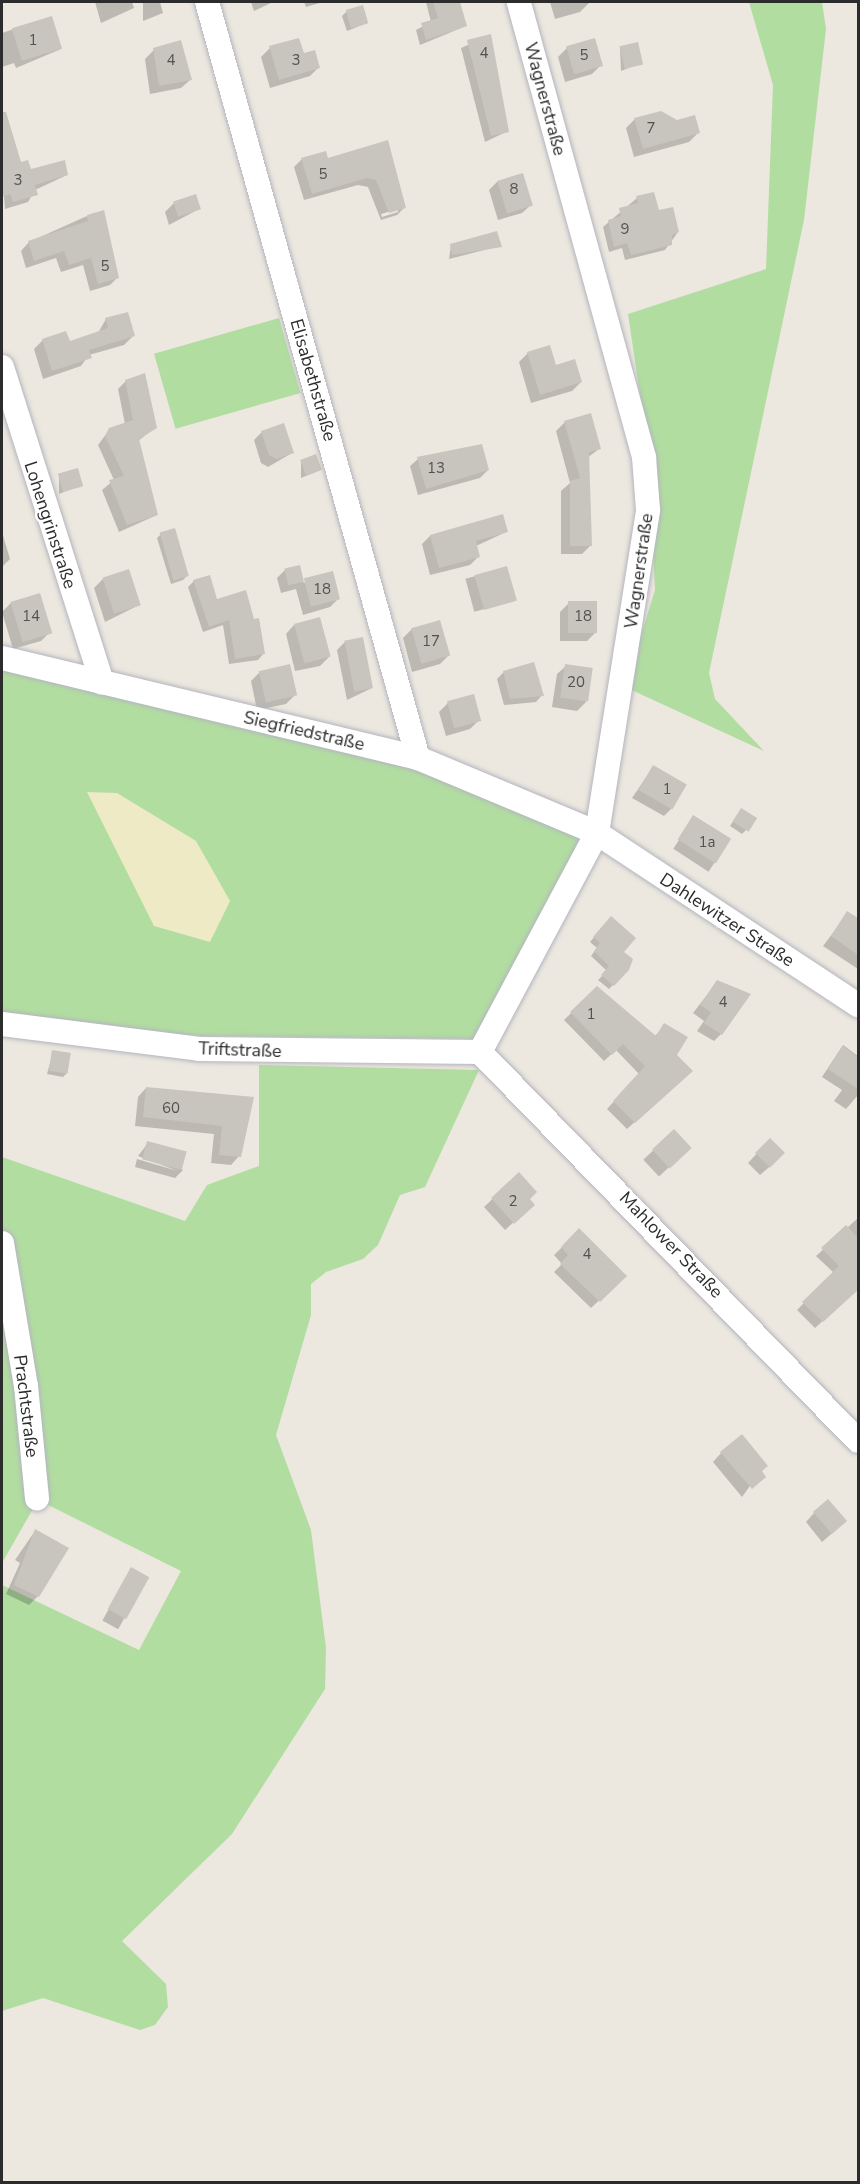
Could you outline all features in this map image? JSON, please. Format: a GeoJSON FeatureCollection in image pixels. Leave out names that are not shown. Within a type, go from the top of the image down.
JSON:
{"type":"FeatureCollection","features":[{"type":"Feature","properties":{"kind":"street","name":"Elisabethstraße"},"geometry":{"type":"LineString","coordinates":[[207,2],[418,758]]}},
{"type":"Feature","properties":{"kind":"street","name":"Wagnerstraße"},"geometry":{"type":"LineString","coordinates":[[480,1052],[597,833],[648,510],[644,457],[519,2]]}},
{"type":"Feature","properties":{"kind":"street","name":"Lohengrinstraße"},"geometry":{"type":"LineString","coordinates":[[2,367],[102,683]]}},
{"type":"Feature","properties":{"kind":"street","name":"Siegfriedstraße"},"geometry":{"type":"LineString","coordinates":[[2,658],[418,758],[597,833]]}},
{"type":"Feature","properties":{"kind":"street","name":"Dahlewitzer Straße"},"geometry":{"type":"LineString","coordinates":[[597,833],[858,1005]]}},
{"type":"Feature","properties":{"kind":"street","name":"Triftstraße"},"geometry":{"type":"LineString","coordinates":[[2,1024],[199,1049],[480,1052]]}},
{"type":"Feature","properties":{"kind":"street","name":"Mahlower Straße"},"geometry":{"type":"LineString","coordinates":[[480,1052],[858,1441]]}},
{"type":"Feature","properties":{"kind":"street","name":"Prachtstraße"},"geometry":{"type":"LineString","coordinates":[[2,1243],[26,1386],[37,1498]]}},
{"type":"Feature","properties":{"kind":"green space"},"geometry":{"type":"Polygon","coordinates":[[[749,2],[822,2],[826,29],[804,220],[709,673],[715,699],[764,751],[625,687],[655,590],[648,449],[628,314],[766,269],[773,85],[749,2]]]}},
{"type":"Feature","properties":{"kind":"green space"},"geometry":{"type":"Polygon","coordinates":[[[279,318],[300,393],[176,429],[154,354],[279,318]]]}},
{"type":"Feature","properties":{"kind":"green space"},"geometry":{"type":"Polygon","coordinates":[[[2,658],[418,758],[597,833],[495,1039],[198,1036],[2,1016],[2,658]]]}},
{"type":"Feature","properties":{"kind":"green space"},"geometry":{"type":"Polygon","coordinates":[[[259,1065],[479,1070],[425,1187],[400,1195],[378,1245],[363,1259],[326,1272],[311,1284],[311,1315],[276,1435],[311,1530],[326,1648],[325,1689],[232,1834],[122,1941],[166,1984],[168,2007],[155,2025],[140,2030],[43,1998],[2,2011],[2,1585],[139,1650],[181,1571],[38,1500],[2,1563],[2,1157],[185,1221],[207,1185],[259,1166],[259,1065]]]}},
{"type":"Feature","properties":{"kind":"sand"},"geometry":{"type":"Polygon","coordinates":[[[87,792],[117,793],[196,841],[230,901],[210,942],[154,926],[87,792]]]}},
{"type":"Feature","properties":{"kind":"building"},"geometry":{"type":"Polygon","coordinates":[[[433,2],[460,2],[467,26],[426,40],[421,23],[438,18],[433,2]]]}},
{"type":"Feature","properties":{"kind":"building"},"geometry":{"type":"Polygon","coordinates":[[[363,5],[368,23],[351,28],[346,10],[363,5]]]}},
{"type":"Feature","properties":{"kind":"building"},"geometry":{"type":"Polygon","coordinates":[[[52,16],[62,49],[22,61],[12,28],[52,16]]]}},
{"type":"Feature","properties":{"kind":"building"},"geometry":{"type":"Polygon","coordinates":[[[491,34],[509,132],[491,136],[467,40],[491,34]]]}},
{"type":"Feature","properties":{"kind":"building"},"geometry":{"type":"Polygon","coordinates":[[[299,38],[304,53],[315,50],[320,68],[279,80],[269,46],[299,38]]]}},
{"type":"Feature","properties":{"kind":"building"},"geometry":{"type":"Polygon","coordinates":[[[595,38],[603,66],[574,74],[566,46],[595,38]]]}},
{"type":"Feature","properties":{"kind":"building"},"geometry":{"type":"Polygon","coordinates":[[[181,40],[192,80],[159,86],[153,48],[181,40]]]}},
{"type":"Feature","properties":{"kind":"building"},"geometry":{"type":"Polygon","coordinates":[[[638,42],[643,64],[625,69],[619,46],[638,42]]]}},
{"type":"Feature","properties":{"kind":"building"},"geometry":{"type":"Polygon","coordinates":[[[661,111],[677,120],[695,115],[700,133],[643,149],[634,118],[661,111]]]}},
{"type":"Feature","properties":{"kind":"building"},"geometry":{"type":"Polygon","coordinates":[[[2,112],[6,112],[21,162],[28,160],[31,169],[65,160],[68,175],[35,185],[38,195],[13,202],[10,194],[2,197],[2,112]]]}},
{"type":"Feature","properties":{"kind":"building"},"geometry":{"type":"Polygon","coordinates":[[[388,140],[406,208],[389,213],[376,180],[367,178],[312,194],[301,158],[326,151],[328,158],[388,140]]]}},
{"type":"Feature","properties":{"kind":"building"},"geometry":{"type":"Polygon","coordinates":[[[523,173],[533,206],[507,213],[497,181],[523,173]]]}},
{"type":"Feature","properties":{"kind":"building"},"geometry":{"type":"Polygon","coordinates":[[[654,192],[659,210],[673,207],[679,232],[672,235],[672,245],[631,255],[627,243],[614,247],[608,220],[621,216],[619,208],[638,203],[636,196],[654,192]]]}},
{"type":"Feature","properties":{"kind":"building"},"geometry":{"type":"Polygon","coordinates":[[[196,194],[201,209],[178,217],[173,201],[196,194]]]}},
{"type":"Feature","properties":{"kind":"building"},"geometry":{"type":"Polygon","coordinates":[[[104,210],[119,278],[98,284],[91,258],[69,265],[64,251],[34,261],[28,241],[88,221],[87,215],[104,210]]]}},
{"type":"Feature","properties":{"kind":"building"},"geometry":{"type":"Polygon","coordinates":[[[497,231],[502,247],[452,255],[450,244],[497,231]]]}},
{"type":"Feature","properties":{"kind":"building"},"geometry":{"type":"Polygon","coordinates":[[[128,312],[135,336],[89,350],[92,358],[52,371],[42,339],[66,331],[70,341],[108,328],[105,318],[128,312]]]}},
{"type":"Feature","properties":{"kind":"building"},"geometry":{"type":"Polygon","coordinates":[[[550,345],[556,365],[575,359],[582,382],[540,395],[527,352],[550,345]]]}},
{"type":"Feature","properties":{"kind":"building"},"geometry":{"type":"Polygon","coordinates":[[[145,373],[157,428],[139,439],[158,515],[127,525],[109,480],[124,476],[105,436],[109,428],[133,420],[125,380],[145,373]]]}},
{"type":"Feature","properties":{"kind":"building"},"geometry":{"type":"Polygon","coordinates":[[[591,413],[601,449],[589,452],[592,546],[570,546],[570,481],[580,478],[564,421],[591,413]]]}},
{"type":"Feature","properties":{"kind":"building"},"geometry":{"type":"Polygon","coordinates":[[[284,423],[294,453],[277,459],[269,455],[261,431],[284,423]]]}},
{"type":"Feature","properties":{"kind":"building"},"geometry":{"type":"Polygon","coordinates":[[[482,444],[489,470],[426,489],[417,457],[482,444]]]}},
{"type":"Feature","properties":{"kind":"building"},"geometry":{"type":"Polygon","coordinates":[[[316,454],[322,470],[306,476],[300,460],[316,454]]]}},
{"type":"Feature","properties":{"kind":"building"},"geometry":{"type":"Polygon","coordinates":[[[78,468],[83,486],[63,492],[58,474],[78,468]]]}},
{"type":"Feature","properties":{"kind":"building"},"geometry":{"type":"Polygon","coordinates":[[[503,514],[508,532],[476,541],[480,557],[439,568],[430,535],[503,514]]]}},
{"type":"Feature","properties":{"kind":"building"},"geometry":{"type":"Polygon","coordinates":[[[175,528],[189,576],[173,580],[160,532],[175,528]]]}},
{"type":"Feature","properties":{"kind":"building"},"geometry":{"type":"Polygon","coordinates":[[[300,565],[304,582],[288,585],[284,569],[300,565]]]}},
{"type":"Feature","properties":{"kind":"building"},"geometry":{"type":"Polygon","coordinates":[[[507,566],[517,601],[484,610],[474,575],[507,566]]]}},
{"type":"Feature","properties":{"kind":"building"},"geometry":{"type":"Polygon","coordinates":[[[129,569],[141,605],[114,614],[102,578],[129,569]]]}},
{"type":"Feature","properties":{"kind":"building"},"geometry":{"type":"Polygon","coordinates":[[[333,571],[340,599],[311,606],[304,578],[333,571]]]}},
{"type":"Feature","properties":{"kind":"building"},"geometry":{"type":"Polygon","coordinates":[[[210,575],[217,599],[246,590],[254,619],[259,618],[265,654],[235,659],[229,620],[209,627],[193,580],[210,575]]]}},
{"type":"Feature","properties":{"kind":"building"},"geometry":{"type":"Polygon","coordinates":[[[40,593],[52,633],[23,642],[10,602],[40,593]]]}},
{"type":"Feature","properties":{"kind":"building"},"geometry":{"type":"Polygon","coordinates":[[[568,601],[597,601],[597,633],[568,633],[568,601]]]}},
{"type":"Feature","properties":{"kind":"building"},"geometry":{"type":"Polygon","coordinates":[[[320,617],[331,657],[305,664],[294,624],[320,617]]]}},
{"type":"Feature","properties":{"kind":"building"},"geometry":{"type":"Polygon","coordinates":[[[440,620],[450,656],[421,664],[411,628],[440,620]]]}},
{"type":"Feature","properties":{"kind":"building"},"geometry":{"type":"Polygon","coordinates":[[[363,637],[373,688],[354,692],[344,641],[363,637]]]}},
{"type":"Feature","properties":{"kind":"building"},"geometry":{"type":"Polygon","coordinates":[[[534,662],[544,696],[510,699],[503,671],[534,662]]]}},
{"type":"Feature","properties":{"kind":"building"},"geometry":{"type":"Polygon","coordinates":[[[290,664],[297,695],[266,702],[259,671],[290,664]]]}},
{"type":"Feature","properties":{"kind":"building"},"geometry":{"type":"Polygon","coordinates":[[[565,664],[593,668],[588,702],[560,698],[565,664]]]}},
{"type":"Feature","properties":{"kind":"building"},"geometry":{"type":"Polygon","coordinates":[[[474,694],[481,721],[454,728],[447,701],[474,694]]]}},
{"type":"Feature","properties":{"kind":"building"},"geometry":{"type":"Polygon","coordinates":[[[653,765],[687,784],[672,810],[638,790],[653,765]]]}},
{"type":"Feature","properties":{"kind":"building"},"geometry":{"type":"Polygon","coordinates":[[[741,808],[757,818],[749,832],[733,822],[741,808]]]}},
{"type":"Feature","properties":{"kind":"building"},"geometry":{"type":"Polygon","coordinates":[[[693,815],[731,839],[716,863],[678,840],[693,815]]]}},
{"type":"Feature","properties":{"kind":"building"},"geometry":{"type":"Polygon","coordinates":[[[847,911],[858,918],[858,955],[831,936],[847,911]]]}},
{"type":"Feature","properties":{"kind":"building"},"geometry":{"type":"Polygon","coordinates":[[[611,916],[636,938],[624,952],[633,959],[629,970],[614,986],[601,975],[609,966],[594,951],[600,943],[593,937],[611,916]]]}},
{"type":"Feature","properties":{"kind":"building"},"geometry":{"type":"Polygon","coordinates":[[[717,980],[751,994],[722,1035],[704,1023],[711,1012],[700,1005],[717,980]]]}},
{"type":"Feature","properties":{"kind":"building"},"geometry":{"type":"Polygon","coordinates":[[[597,986],[656,1036],[664,1023],[688,1037],[677,1055],[693,1071],[635,1123],[613,1101],[645,1066],[623,1044],[612,1055],[570,1012],[597,986]]]}},
{"type":"Feature","properties":{"kind":"building"},"geometry":{"type":"Polygon","coordinates":[[[843,1046],[858,1057],[858,1089],[828,1069],[843,1046]]]}},
{"type":"Feature","properties":{"kind":"building"},"geometry":{"type":"Polygon","coordinates":[[[52,1050],[71,1053],[67,1074],[49,1071],[52,1050]]]}},
{"type":"Feature","properties":{"kind":"building"},"geometry":{"type":"Polygon","coordinates":[[[146,1087],[254,1097],[241,1157],[219,1155],[222,1126],[143,1117],[146,1087]]]}},
{"type":"Feature","properties":{"kind":"building"},"geometry":{"type":"Polygon","coordinates":[[[674,1129],[692,1148],[670,1168],[652,1149],[674,1129]]]}},
{"type":"Feature","properties":{"kind":"building"},"geometry":{"type":"Polygon","coordinates":[[[770,1138],[785,1153],[770,1168],[755,1153],[770,1138]]]}},
{"type":"Feature","properties":{"kind":"building"},"geometry":{"type":"Polygon","coordinates":[[[147,1141],[187,1152],[182,1170],[142,1159],[147,1141]]]}},
{"type":"Feature","properties":{"kind":"building"},"geometry":{"type":"Polygon","coordinates":[[[519,1172],[537,1192],[530,1199],[535,1205],[514,1224],[491,1198],[519,1172]]]}},
{"type":"Feature","properties":{"kind":"building"},"geometry":{"type":"Polygon","coordinates":[[[846,1225],[858,1238],[858,1290],[823,1322],[802,1302],[839,1266],[821,1248],[846,1225]]]}},
{"type":"Feature","properties":{"kind":"building"},"geometry":{"type":"Polygon","coordinates":[[[579,1228],[627,1276],[600,1302],[560,1264],[568,1255],[561,1247],[579,1228]]]}},
{"type":"Feature","properties":{"kind":"building"},"geometry":{"type":"Polygon","coordinates":[[[742,1434],[768,1466],[762,1471],[766,1477],[752,1489],[720,1452],[742,1434]]]}},
{"type":"Feature","properties":{"kind":"building"},"geometry":{"type":"Polygon","coordinates":[[[828,1499],[847,1521],[832,1534],[813,1512],[828,1499]]]}},
{"type":"Feature","properties":{"kind":"building"},"geometry":{"type":"Polygon","coordinates":[[[35,1529],[69,1548],[39,1597],[14,1585],[35,1529]]]}},
{"type":"Feature","properties":{"kind":"building"},"geometry":{"type":"Polygon","coordinates":[[[131,1567],[149,1577],[126,1619],[108,1609],[131,1567]]]}}]}
